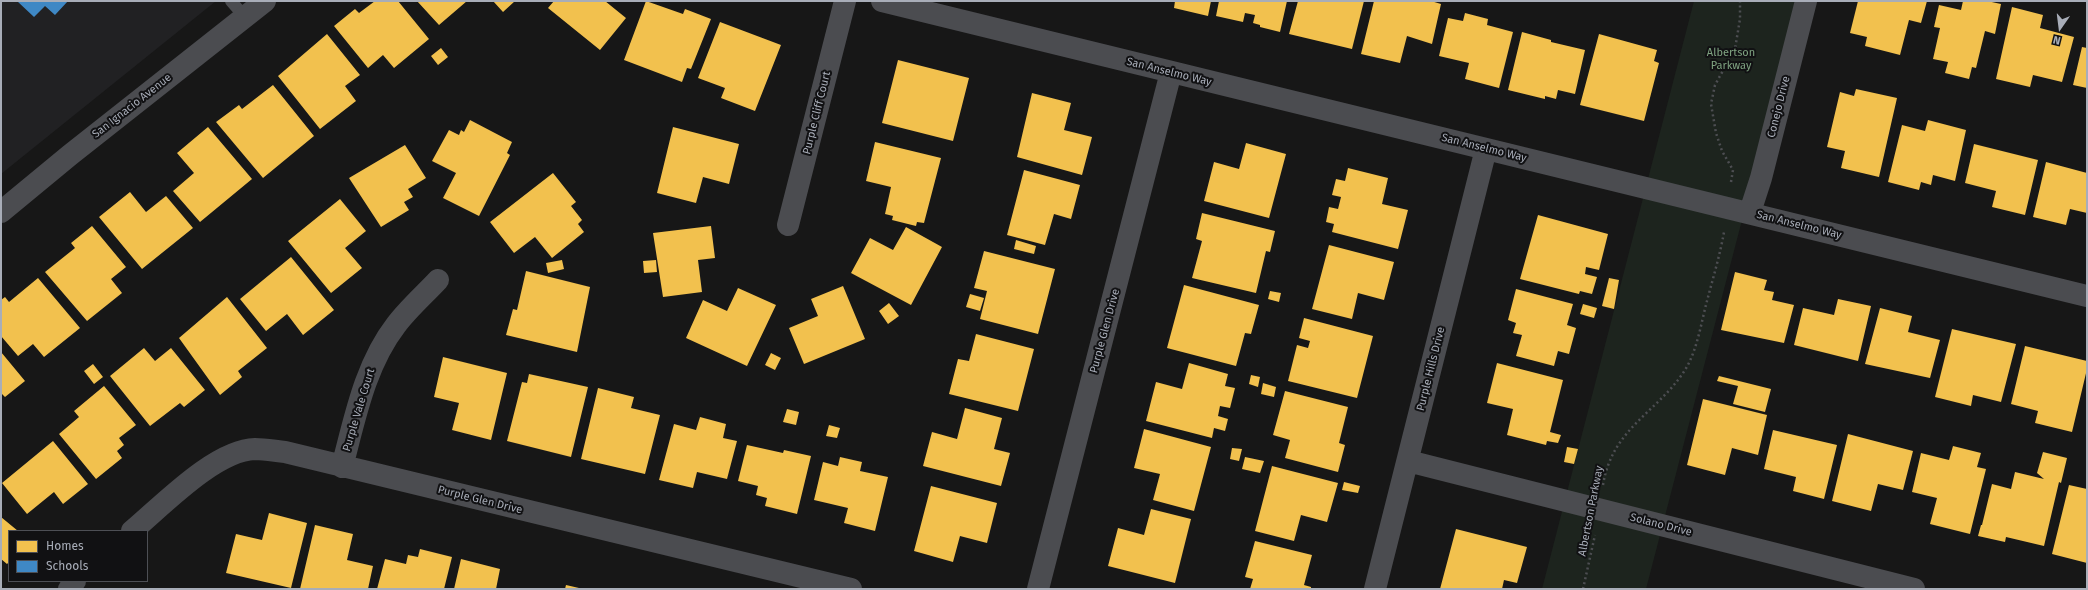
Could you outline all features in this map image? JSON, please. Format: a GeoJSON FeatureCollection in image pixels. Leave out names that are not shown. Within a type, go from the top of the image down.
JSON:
{"type":"FeatureCollection","features":[{"type":"Feature","properties":{"kind":"street","name":"San Ignacio Avenue"},"geometry":{"type":"LineString","coordinates":[[1,212],[238,9],[264,1]]}},
{"type":"Feature","properties":{"kind":"street","name":"Purple Cliff Court"},"geometry":{"type":"LineString","coordinates":[[788,225],[846,1]]}},
{"type":"Feature","properties":{"kind":"street","name":"San Anselmo Way"},"geometry":{"type":"LineString","coordinates":[[882,1],[1750,212],[2087,296]]}},
{"type":"Feature","properties":{"kind":"street","name":"Conejo Drive"},"geometry":{"type":"LineString","coordinates":[[1750,212],[1761,178],[1806,1]]}},
{"type":"Feature","properties":{"kind":"street","name":"Purple Glen Drive"},"geometry":{"type":"LineString","coordinates":[[1038,589],[1171,72]]}},
{"type":"Feature","properties":{"kind":"street","name":"Purple Hills Drive"},"geometry":{"type":"LineString","coordinates":[[1375,589],[1486,149]]}},
{"type":"Feature","properties":{"kind":"street","name":"Purple Vale Court"},"geometry":{"type":"LineString","coordinates":[[342,467],[360,400],[374,361],[396,325],[438,280]]}},
{"type":"Feature","properties":{"kind":"street","name":"Purple Glen Drive"},"geometry":{"type":"LineString","coordinates":[[133,530],[204,468],[230,456],[254,449],[285,452],[851,589]]}},
{"type":"Feature","properties":{"kind":"street","name":"Solano Drive"},"geometry":{"type":"LineString","coordinates":[[1408,461],[1914,589]]}},
{"type":"Feature","properties":{"kind":"path","name":"Albertson Parkway"},"geometry":{"type":"LineString","coordinates":[[1583,589],[1593,546],[1604,477],[1610,458],[1641,416],[1672,387],[1684,372],[1700,329],[1722,242],[1733,170],[1727,162],[1720,145],[1711,104],[1715,85],[1735,49],[1740,19],[1740,1]]}},
{"type":"Feature","properties":{"kind":"shaded area"},"geometry":{"type":"Polygon","coordinates":[[[1,1],[216,1],[1,174],[1,1]]]}},
{"type":"Feature","properties":{"kind":"green space","name":"Albertson Parkway"},"geometry":{"type":"Polygon","coordinates":[[[1694,1],[1799,1],[1646,589],[1542,589],[1694,1]]]}},
{"type":"Feature","properties":{"kind":"building: Homes"},"geometry":{"type":"Polygon","coordinates":[[[375,1],[398,1],[429,39],[394,68],[383,55],[368,68],[334,26],[355,9],[359,13],[375,1]]]}},
{"type":"Feature","properties":{"kind":"building: Homes"},"geometry":{"type":"Polygon","coordinates":[[[417,1],[467,1],[439,25],[417,1]]]}},
{"type":"Feature","properties":{"kind":"building: Homes"},"geometry":{"type":"Polygon","coordinates":[[[493,1],[515,1],[503,12],[493,1]]]}},
{"type":"Feature","properties":{"kind":"building: Homes"},"geometry":{"type":"Polygon","coordinates":[[[554,1],[605,1],[626,18],[600,50],[548,8],[554,1]]]}},
{"type":"Feature","properties":{"kind":"building: Homes"},"geometry":{"type":"Polygon","coordinates":[[[646,1],[683,14],[685,9],[711,19],[691,69],[687,68],[682,82],[624,60],[646,1]]]}},
{"type":"Feature","properties":{"kind":"building: Homes"},"geometry":{"type":"Polygon","coordinates":[[[1175,1],[1211,1],[1208,16],[1174,8],[1175,1]]]}},
{"type":"Feature","properties":{"kind":"building: Homes"},"geometry":{"type":"Polygon","coordinates":[[[1219,1],[1287,1],[1280,32],[1260,27],[1260,25],[1253,23],[1255,15],[1245,13],[1243,22],[1216,16],[1219,1]]]}},
{"type":"Feature","properties":{"kind":"building: Homes"},"geometry":{"type":"Polygon","coordinates":[[[1298,1],[1364,1],[1352,49],[1289,34],[1298,1]]]}},
{"type":"Feature","properties":{"kind":"building: Homes"},"geometry":{"type":"Polygon","coordinates":[[[1374,1],[1431,1],[1441,4],[1432,44],[1407,36],[1400,63],[1361,54],[1374,1]]]}},
{"type":"Feature","properties":{"kind":"building: Homes"},"geometry":{"type":"Polygon","coordinates":[[[1858,1],[1927,1],[1921,23],[1909,20],[1900,55],[1865,46],[1867,37],[1850,33],[1858,1]]]}},
{"type":"Feature","properties":{"kind":"building: Homes"},"geometry":{"type":"Polygon","coordinates":[[[1963,1],[1987,1],[2001,4],[1995,34],[1985,31],[1976,68],[1972,67],[1969,79],[1945,73],[1948,62],[1933,59],[1940,28],[1934,27],[1939,5],[1961,10],[1963,1]]]}},
{"type":"Feature","properties":{"kind":"building: Homes"},"geometry":{"type":"Polygon","coordinates":[[[2012,7],[2043,15],[2040,28],[2074,37],[2062,82],[2033,75],[2030,87],[1996,79],[2012,7]]]}},
{"type":"Feature","properties":{"kind":"building: Homes"},"geometry":{"type":"Polygon","coordinates":[[[1465,13],[1488,19],[1487,25],[1513,32],[1499,88],[1465,79],[1469,63],[1439,56],[1448,18],[1463,21],[1465,13]]]}},
{"type":"Feature","properties":{"kind":"building: Homes"},"geometry":{"type":"Polygon","coordinates":[[[720,22],[781,45],[755,111],[721,98],[725,88],[698,78],[720,22]]]}},
{"type":"Feature","properties":{"kind":"building: Homes"},"geometry":{"type":"Polygon","coordinates":[[[1522,32],[1551,40],[1551,42],[1585,50],[1575,94],[1558,90],[1556,99],[1545,96],[1545,99],[1508,90],[1522,32]]]}},
{"type":"Feature","properties":{"kind":"building: Homes"},"geometry":{"type":"Polygon","coordinates":[[[327,34],[360,75],[345,86],[356,101],[320,129],[278,76],[327,34]]]}},
{"type":"Feature","properties":{"kind":"building: Homes"},"geometry":{"type":"Polygon","coordinates":[[[1599,34],[1657,50],[1654,61],[1659,63],[1644,121],[1580,105],[1599,34]]]}},
{"type":"Feature","properties":{"kind":"building: Homes"},"geometry":{"type":"Polygon","coordinates":[[[2082,47],[2087,48],[2087,88],[2073,85],[2082,47]]]}},
{"type":"Feature","properties":{"kind":"building: Homes"},"geometry":{"type":"Polygon","coordinates":[[[441,48],[448,57],[438,65],[431,56],[441,48]]]}},
{"type":"Feature","properties":{"kind":"building: Homes"},"geometry":{"type":"Polygon","coordinates":[[[898,60],[969,78],[953,141],[882,123],[898,60]]]}},
{"type":"Feature","properties":{"kind":"building: Homes"},"geometry":{"type":"Polygon","coordinates":[[[273,85],[314,136],[263,178],[216,122],[239,105],[242,109],[273,85]]]}},
{"type":"Feature","properties":{"kind":"building: Homes"},"geometry":{"type":"Polygon","coordinates":[[[1856,89],[1897,98],[1879,177],[1841,168],[1845,151],[1827,147],[1840,92],[1854,96],[1856,89]]]}},
{"type":"Feature","properties":{"kind":"building: Homes"},"geometry":{"type":"Polygon","coordinates":[[[1032,93],[1071,103],[1064,130],[1092,137],[1082,175],[1017,157],[1032,93]]]}},
{"type":"Feature","properties":{"kind":"building: Homes"},"geometry":{"type":"Polygon","coordinates":[[[470,120],[512,142],[507,153],[510,155],[479,216],[443,198],[456,173],[432,161],[449,130],[459,135],[461,130],[464,132],[470,120]]]}},
{"type":"Feature","properties":{"kind":"building: Homes"},"geometry":{"type":"Polygon","coordinates":[[[1928,120],[1966,130],[1955,181],[1933,175],[1931,185],[1921,182],[1919,190],[1888,182],[1902,125],[1925,131],[1928,120]]]}},
{"type":"Feature","properties":{"kind":"building: Homes"},"geometry":{"type":"Polygon","coordinates":[[[208,127],[252,179],[200,222],[173,191],[194,173],[177,153],[208,127]]]}},
{"type":"Feature","properties":{"kind":"building: Homes"},"geometry":{"type":"Polygon","coordinates":[[[673,127],[739,144],[729,184],[703,177],[696,203],[657,193],[673,127]]]}},
{"type":"Feature","properties":{"kind":"building: Homes"},"geometry":{"type":"Polygon","coordinates":[[[875,142],[941,158],[924,223],[917,222],[916,226],[892,220],[893,216],[885,214],[891,187],[866,181],[875,142]]]}},
{"type":"Feature","properties":{"kind":"building: Homes"},"geometry":{"type":"Polygon","coordinates":[[[1246,143],[1286,154],[1269,218],[1204,201],[1214,162],[1239,169],[1246,143]]]}},
{"type":"Feature","properties":{"kind":"building: Homes"},"geometry":{"type":"Polygon","coordinates":[[[1974,144],[2038,160],[2025,215],[1992,207],[1996,191],[1965,183],[1974,144]]]}},
{"type":"Feature","properties":{"kind":"building: Homes"},"geometry":{"type":"Polygon","coordinates":[[[405,145],[426,178],[408,189],[413,197],[404,202],[409,210],[381,227],[349,178],[405,145]]]}},
{"type":"Feature","properties":{"kind":"building: Homes"},"geometry":{"type":"Polygon","coordinates":[[[2046,162],[2087,173],[2087,213],[2070,209],[2066,225],[2033,217],[2046,162]]]}},
{"type":"Feature","properties":{"kind":"building: Homes"},"geometry":{"type":"Polygon","coordinates":[[[1348,168],[1388,178],[1382,204],[1408,210],[1398,249],[1332,232],[1334,224],[1326,222],[1329,207],[1338,209],[1341,197],[1332,195],[1336,179],[1345,181],[1348,168]]]}},
{"type":"Feature","properties":{"kind":"building: Homes"},"geometry":{"type":"Polygon","coordinates":[[[1024,170],[1080,185],[1071,219],[1054,214],[1045,245],[1007,235],[1024,170]]]}},
{"type":"Feature","properties":{"kind":"building: Homes"},"geometry":{"type":"Polygon","coordinates":[[[553,173],[576,202],[571,206],[582,220],[578,224],[584,232],[552,258],[535,237],[514,253],[490,222],[553,173]]]}},
{"type":"Feature","properties":{"kind":"building: Homes"},"geometry":{"type":"Polygon","coordinates":[[[130,192],[146,212],[166,196],[193,228],[142,269],[99,217],[130,192]]]}},
{"type":"Feature","properties":{"kind":"building: Homes"},"geometry":{"type":"Polygon","coordinates":[[[340,199],[366,231],[345,248],[362,268],[331,293],[288,241],[340,199]]]}},
{"type":"Feature","properties":{"kind":"building: Homes"},"geometry":{"type":"Polygon","coordinates":[[[1202,213],[1275,231],[1270,252],[1266,251],[1256,293],[1192,278],[1202,241],[1196,239],[1202,213]]]}},
{"type":"Feature","properties":{"kind":"building: Homes"},"geometry":{"type":"Polygon","coordinates":[[[1538,215],[1608,234],[1599,270],[1586,267],[1585,274],[1597,277],[1592,294],[1580,291],[1579,294],[1520,279],[1538,215]]]}},
{"type":"Feature","properties":{"kind":"building: Homes"},"geometry":{"type":"Polygon","coordinates":[[[92,226],[126,267],[111,279],[122,293],[87,321],[45,272],[75,248],[71,243],[92,226]]]}},
{"type":"Feature","properties":{"kind":"building: Homes"},"geometry":{"type":"Polygon","coordinates":[[[711,226],[715,258],[698,260],[702,292],[663,297],[653,233],[711,226]]]}},
{"type":"Feature","properties":{"kind":"building: Homes"},"geometry":{"type":"Polygon","coordinates":[[[906,227],[942,247],[911,305],[851,273],[870,238],[893,250],[906,227]]]}},
{"type":"Feature","properties":{"kind":"building: Homes"},"geometry":{"type":"Polygon","coordinates":[[[1016,240],[1036,246],[1034,254],[1014,249],[1016,240]]]}},
{"type":"Feature","properties":{"kind":"building: Homes"},"geometry":{"type":"Polygon","coordinates":[[[1329,245],[1394,262],[1384,300],[1358,293],[1352,319],[1312,309],[1329,245]]]}},
{"type":"Feature","properties":{"kind":"building: Homes"},"geometry":{"type":"Polygon","coordinates":[[[984,251],[1055,269],[1038,334],[980,319],[987,291],[974,288],[984,251]]]}},
{"type":"Feature","properties":{"kind":"building: Homes"},"geometry":{"type":"Polygon","coordinates":[[[291,257],[334,310],[303,335],[287,314],[266,331],[240,299],[291,257]]]}},
{"type":"Feature","properties":{"kind":"building: Homes"},"geometry":{"type":"Polygon","coordinates":[[[562,260],[564,269],[548,273],[546,263],[562,260]]]}},
{"type":"Feature","properties":{"kind":"building: Homes"},"geometry":{"type":"Polygon","coordinates":[[[656,260],[657,272],[644,273],[643,261],[656,260]]]}},
{"type":"Feature","properties":{"kind":"building: Homes"},"geometry":{"type":"Polygon","coordinates":[[[526,271],[590,287],[577,352],[506,335],[513,309],[517,310],[526,271]]]}},
{"type":"Feature","properties":{"kind":"building: Homes"},"geometry":{"type":"Polygon","coordinates":[[[1735,272],[1767,280],[1764,290],[1774,292],[1772,300],[1794,305],[1784,343],[1721,330],[1735,272]]]}},
{"type":"Feature","properties":{"kind":"building: Homes"},"geometry":{"type":"Polygon","coordinates":[[[38,278],[80,328],[44,357],[33,344],[18,356],[1,336],[1,300],[5,297],[9,302],[38,278]]]}},
{"type":"Feature","properties":{"kind":"building: Homes"},"geometry":{"type":"Polygon","coordinates":[[[1609,278],[1619,280],[1614,309],[1602,306],[1609,278]]]}},
{"type":"Feature","properties":{"kind":"building: Homes"},"geometry":{"type":"Polygon","coordinates":[[[1184,285],[1259,305],[1251,334],[1245,333],[1236,366],[1167,348],[1184,285]]]}},
{"type":"Feature","properties":{"kind":"building: Homes"},"geometry":{"type":"Polygon","coordinates":[[[843,286],[865,339],[804,364],[789,328],[818,316],[811,299],[843,286]]]}},
{"type":"Feature","properties":{"kind":"building: Homes"},"geometry":{"type":"Polygon","coordinates":[[[738,288],[776,305],[747,366],[686,338],[703,300],[727,311],[738,288]]]}},
{"type":"Feature","properties":{"kind":"building: Homes"},"geometry":{"type":"Polygon","coordinates":[[[1516,289],[1573,304],[1567,325],[1576,328],[1569,354],[1558,351],[1554,366],[1516,356],[1522,335],[1513,333],[1516,323],[1508,320],[1516,289]]]}},
{"type":"Feature","properties":{"kind":"building: Homes"},"geometry":{"type":"Polygon","coordinates":[[[1270,291],[1281,293],[1279,302],[1268,299],[1270,291]]]}},
{"type":"Feature","properties":{"kind":"building: Homes"},"geometry":{"type":"Polygon","coordinates":[[[970,294],[984,298],[980,311],[966,307],[970,294]]]}},
{"type":"Feature","properties":{"kind":"building: Homes"},"geometry":{"type":"Polygon","coordinates":[[[227,297],[267,348],[238,371],[242,377],[220,395],[179,338],[227,297]]]}},
{"type":"Feature","properties":{"kind":"building: Homes"},"geometry":{"type":"Polygon","coordinates":[[[1838,299],[1871,306],[1858,361],[1794,345],[1803,308],[1834,315],[1838,299]]]}},
{"type":"Feature","properties":{"kind":"building: Homes"},"geometry":{"type":"Polygon","coordinates":[[[889,303],[899,316],[888,324],[879,311],[889,303]]]}},
{"type":"Feature","properties":{"kind":"building: Homes"},"geometry":{"type":"Polygon","coordinates":[[[1583,304],[1597,308],[1594,318],[1580,314],[1583,304]]]}},
{"type":"Feature","properties":{"kind":"building: Homes"},"geometry":{"type":"Polygon","coordinates":[[[1880,308],[1912,316],[1908,332],[1940,340],[1930,378],[1865,364],[1880,308]]]}},
{"type":"Feature","properties":{"kind":"building: Homes"},"geometry":{"type":"Polygon","coordinates":[[[1304,318],[1373,336],[1357,398],[1288,381],[1297,345],[1308,348],[1310,341],[1299,338],[1304,318]]]}},
{"type":"Feature","properties":{"kind":"building: Homes"},"geometry":{"type":"Polygon","coordinates":[[[1952,329],[2016,344],[2001,402],[1973,395],[1971,406],[1935,397],[1952,329]]]}},
{"type":"Feature","properties":{"kind":"building: Homes"},"geometry":{"type":"Polygon","coordinates":[[[976,334],[1034,349],[1018,411],[949,394],[958,359],[969,361],[976,334]]]}},
{"type":"Feature","properties":{"kind":"building: Homes"},"geometry":{"type":"Polygon","coordinates":[[[2025,346],[2087,361],[2087,369],[2072,432],[2035,423],[2038,411],[2011,404],[2025,346]]]}},
{"type":"Feature","properties":{"kind":"building: Homes"},"geometry":{"type":"Polygon","coordinates":[[[144,348],[155,361],[171,348],[205,390],[184,407],[180,403],[150,426],[110,376],[144,348]]]}},
{"type":"Feature","properties":{"kind":"building: Homes"},"geometry":{"type":"Polygon","coordinates":[[[1,352],[25,381],[5,397],[2,394],[1,395],[1,352]]]}},
{"type":"Feature","properties":{"kind":"building: Homes"},"geometry":{"type":"Polygon","coordinates":[[[771,353],[781,358],[775,370],[765,365],[771,353]]]}},
{"type":"Feature","properties":{"kind":"building: Homes"},"geometry":{"type":"Polygon","coordinates":[[[443,357],[507,373],[491,440],[452,430],[459,403],[434,397],[443,357]]]}},
{"type":"Feature","properties":{"kind":"building: Homes"},"geometry":{"type":"Polygon","coordinates":[[[1189,363],[1228,374],[1225,386],[1235,388],[1230,408],[1220,406],[1218,416],[1228,419],[1225,431],[1214,428],[1212,438],[1146,421],[1156,382],[1182,389],[1189,363]]]}},
{"type":"Feature","properties":{"kind":"building: Homes"},"geometry":{"type":"Polygon","coordinates":[[[1497,363],[1563,380],[1550,432],[1561,435],[1558,443],[1547,441],[1546,445],[1507,435],[1513,409],[1487,403],[1497,363]]]}},
{"type":"Feature","properties":{"kind":"building: Homes"},"geometry":{"type":"Polygon","coordinates":[[[93,364],[103,377],[94,384],[84,371],[93,364]]]}},
{"type":"Feature","properties":{"kind":"building: Homes"},"geometry":{"type":"Polygon","coordinates":[[[529,374],[588,387],[571,457],[507,441],[522,382],[527,383],[529,374]]]}},
{"type":"Feature","properties":{"kind":"building: Homes"},"geometry":{"type":"Polygon","coordinates":[[[1251,375],[1260,377],[1258,387],[1249,384],[1251,375]]]}},
{"type":"Feature","properties":{"kind":"building: Homes"},"geometry":{"type":"Polygon","coordinates":[[[1719,376],[1771,389],[1765,412],[1733,404],[1738,386],[1717,381],[1719,376]]]}},
{"type":"Feature","properties":{"kind":"building: Homes"},"geometry":{"type":"Polygon","coordinates":[[[1263,383],[1276,387],[1274,397],[1261,394],[1263,383]]]}},
{"type":"Feature","properties":{"kind":"building: Homes"},"geometry":{"type":"Polygon","coordinates":[[[104,386],[136,425],[119,438],[124,445],[117,451],[122,458],[96,479],[59,434],[79,417],[74,411],[104,386]]]}},
{"type":"Feature","properties":{"kind":"building: Homes"},"geometry":{"type":"Polygon","coordinates":[[[598,388],[634,397],[631,408],[660,415],[645,474],[581,459],[598,388]]]}},
{"type":"Feature","properties":{"kind":"building: Homes"},"geometry":{"type":"Polygon","coordinates":[[[1285,391],[1348,407],[1339,443],[1345,445],[1338,472],[1285,458],[1290,440],[1273,435],[1285,391]]]}},
{"type":"Feature","properties":{"kind":"building: Homes"},"geometry":{"type":"Polygon","coordinates":[[[1703,399],[1767,415],[1758,455],[1732,448],[1725,475],[1687,465],[1703,399]]]}},
{"type":"Feature","properties":{"kind":"building: Homes"},"geometry":{"type":"Polygon","coordinates":[[[965,408],[1002,418],[994,449],[1010,453],[1001,486],[923,466],[932,432],[957,439],[965,408]]]}},
{"type":"Feature","properties":{"kind":"building: Homes"},"geometry":{"type":"Polygon","coordinates":[[[787,409],[799,412],[796,425],[783,422],[787,409]]]}},
{"type":"Feature","properties":{"kind":"building: Homes"},"geometry":{"type":"Polygon","coordinates":[[[700,417],[726,424],[723,438],[737,441],[727,479],[697,472],[693,488],[659,480],[674,424],[696,430],[700,417]]]}},
{"type":"Feature","properties":{"kind":"building: Homes"},"geometry":{"type":"Polygon","coordinates":[[[829,425],[840,428],[837,438],[826,436],[829,425]]]}},
{"type":"Feature","properties":{"kind":"building: Homes"},"geometry":{"type":"Polygon","coordinates":[[[1144,429],[1211,447],[1194,511],[1153,500],[1160,474],[1134,468],[1144,429]]]}},
{"type":"Feature","properties":{"kind":"building: Homes"},"geometry":{"type":"Polygon","coordinates":[[[1773,430],[1837,445],[1824,499],[1793,491],[1796,477],[1764,469],[1773,430]]]}},
{"type":"Feature","properties":{"kind":"building: Homes"},"geometry":{"type":"Polygon","coordinates":[[[1848,434],[1913,451],[1903,490],[1878,484],[1871,511],[1832,501],[1848,434]]]}},
{"type":"Feature","properties":{"kind":"building: Homes"},"geometry":{"type":"Polygon","coordinates":[[[53,441],[88,484],[63,504],[54,492],[27,514],[2,483],[53,441]]]}},
{"type":"Feature","properties":{"kind":"building: Homes"},"geometry":{"type":"Polygon","coordinates":[[[747,445],[783,453],[784,450],[811,456],[797,514],[765,506],[767,498],[756,495],[758,486],[738,481],[747,445]]]}},
{"type":"Feature","properties":{"kind":"building: Homes"},"geometry":{"type":"Polygon","coordinates":[[[1953,446],[1981,453],[1977,467],[1986,469],[1970,534],[1930,524],[1937,498],[1912,492],[1921,453],[1949,460],[1953,446]]]}},
{"type":"Feature","properties":{"kind":"building: Homes"},"geometry":{"type":"Polygon","coordinates":[[[1567,447],[1578,449],[1574,464],[1564,462],[1567,447]]]}},
{"type":"Feature","properties":{"kind":"building: Homes"},"geometry":{"type":"Polygon","coordinates":[[[1232,448],[1242,449],[1239,461],[1230,459],[1232,448]]]}},
{"type":"Feature","properties":{"kind":"building: Homes"},"geometry":{"type":"Polygon","coordinates":[[[2043,452],[2067,458],[2061,483],[2059,482],[2044,546],[2006,537],[2005,542],[1978,536],[1992,484],[2011,489],[2015,472],[2044,479],[2037,473],[2043,452]]]}},
{"type":"Feature","properties":{"kind":"building: Homes"},"geometry":{"type":"Polygon","coordinates":[[[840,457],[862,462],[860,471],[888,477],[875,531],[844,523],[848,508],[814,500],[823,462],[838,466],[840,457]]]}},
{"type":"Feature","properties":{"kind":"building: Homes"},"geometry":{"type":"Polygon","coordinates":[[[1245,457],[1264,461],[1260,473],[1242,469],[1245,457]]]}},
{"type":"Feature","properties":{"kind":"building: Homes"},"geometry":{"type":"Polygon","coordinates":[[[1272,466],[1338,483],[1327,522],[1301,515],[1294,541],[1255,531],[1272,466]]]}},
{"type":"Feature","properties":{"kind":"building: Homes"},"geometry":{"type":"Polygon","coordinates":[[[1344,482],[1360,486],[1358,493],[1342,490],[1344,482]]]}},
{"type":"Feature","properties":{"kind":"building: Homes"},"geometry":{"type":"Polygon","coordinates":[[[2069,485],[2087,489],[2087,563],[2052,554],[2069,485]]]}},
{"type":"Feature","properties":{"kind":"building: Homes"},"geometry":{"type":"Polygon","coordinates":[[[931,486],[997,503],[987,543],[960,536],[953,562],[914,551],[931,486]]]}},
{"type":"Feature","properties":{"kind":"building: Homes"},"geometry":{"type":"Polygon","coordinates":[[[1151,509],[1191,519],[1175,583],[1108,566],[1118,528],[1144,535],[1151,509]]]}},
{"type":"Feature","properties":{"kind":"building: Homes"},"geometry":{"type":"Polygon","coordinates":[[[269,513],[307,523],[291,588],[226,573],[236,534],[262,540],[269,513]]]}},
{"type":"Feature","properties":{"kind":"building: Homes"},"geometry":{"type":"Polygon","coordinates":[[[1,517],[17,530],[8,530],[8,563],[7,564],[1,559],[1,517]]]}},
{"type":"Feature","properties":{"kind":"building: Homes"},"geometry":{"type":"Polygon","coordinates":[[[315,525],[353,534],[347,560],[373,566],[368,589],[300,589],[315,525]]]}},
{"type":"Feature","properties":{"kind":"building: Homes"},"geometry":{"type":"Polygon","coordinates":[[[1456,529],[1527,547],[1517,583],[1504,580],[1502,589],[1440,589],[1456,529]]]}},
{"type":"Feature","properties":{"kind":"building: Homes"},"geometry":{"type":"Polygon","coordinates":[[[1255,541],[1312,555],[1304,585],[1311,587],[1311,589],[1250,589],[1253,579],[1245,577],[1255,541]]]}},
{"type":"Feature","properties":{"kind":"building: Homes"},"geometry":{"type":"Polygon","coordinates":[[[420,549],[452,557],[444,589],[377,589],[385,559],[406,564],[408,555],[418,557],[420,549]]]}},
{"type":"Feature","properties":{"kind":"building: Homes"},"geometry":{"type":"Polygon","coordinates":[[[461,559],[500,569],[496,589],[454,589],[461,559]]]}},
{"type":"Feature","properties":{"kind":"building: Homes"},"geometry":{"type":"Polygon","coordinates":[[[566,585],[579,588],[579,589],[565,589],[566,585]]]}},
{"type":"Feature","properties":{"kind":"building: Schools"},"geometry":{"type":"Polygon","coordinates":[[[17,1],[68,1],[55,15],[45,6],[34,17],[17,1]]]}}]}
